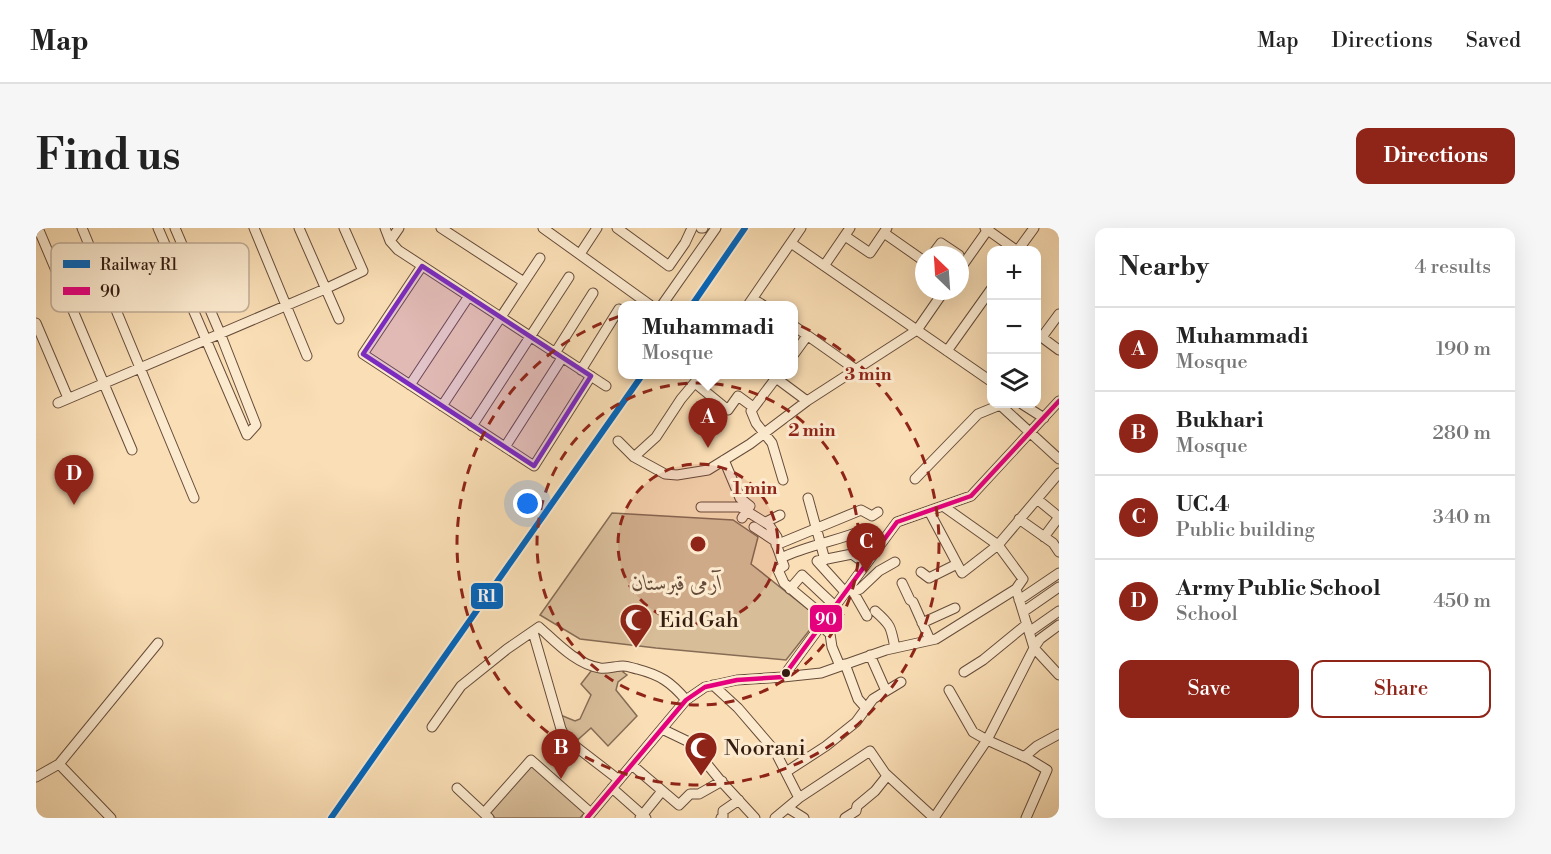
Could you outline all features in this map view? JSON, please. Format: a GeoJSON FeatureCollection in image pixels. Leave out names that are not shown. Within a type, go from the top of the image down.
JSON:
{"type":"FeatureCollection","features":[{"type":"Feature","properties":{"kind":"street"},"geometry":{"type":"LineString","coordinates":[[82,228],[88,243]]}},
{"type":"Feature","properties":{"kind":"street"},"geometry":{"type":"LineString","coordinates":[[158,228],[164,243]]}},
{"type":"Feature","properties":{"kind":"street"},"geometry":{"type":"LineString","coordinates":[[175,228],[181,243]]}},
{"type":"Feature","properties":{"kind":"street"},"geometry":{"type":"LineString","coordinates":[[254,228],[307,356]]}},
{"type":"Feature","properties":{"kind":"street"},"geometry":{"type":"LineString","coordinates":[[299,228],[339,319]]}},
{"type":"Feature","properties":{"kind":"street"},"geometry":{"type":"LineString","coordinates":[[58,403],[363,271],[344,228]]}},
{"type":"Feature","properties":{"kind":"street"},"geometry":{"type":"LineString","coordinates":[[385,228],[390,241],[398,250],[606,386]]}},
{"type":"Feature","properties":{"kind":"street"},"geometry":{"type":"LineString","coordinates":[[390,241],[399,228]]}},
{"type":"Feature","properties":{"kind":"street"},"geometry":{"type":"LineString","coordinates":[[441,228],[524,282]]}},
{"type":"Feature","properties":{"kind":"street"},"geometry":{"type":"LineString","coordinates":[[543,228],[643,301]]}},
{"type":"Feature","properties":{"kind":"street"},"geometry":{"type":"LineString","coordinates":[[580,254],[597,228]]}},
{"type":"Feature","properties":{"kind":"street"},"geometry":{"type":"LineString","coordinates":[[618,228],[669,266],[692,228]]}},
{"type":"Feature","properties":{"kind":"street"},"geometry":{"type":"LineString","coordinates":[[751,301],[801,228]]}},
{"type":"Feature","properties":{"kind":"street"},"geometry":{"type":"LineString","coordinates":[[1020,246],[1034,228]]}},
{"type":"Feature","properties":{"kind":"street"},"geometry":{"type":"LineString","coordinates":[[665,301],[707,229]]}},
{"type":"Feature","properties":{"kind":"street"},"geometry":{"type":"LineString","coordinates":[[969,249],[987,229],[1011,246]]}},
{"type":"Feature","properties":{"kind":"street"},"geometry":{"type":"LineString","coordinates":[[41,230],[51,254]]}},
{"type":"Feature","properties":{"kind":"street"},"geometry":{"type":"LineString","coordinates":[[824,266],[848,232],[870,253],[885,231],[915,254]]}},
{"type":"Feature","properties":{"kind":"street"},"geometry":{"type":"LineString","coordinates":[[791,243],[987,379]]}},
{"type":"Feature","properties":{"kind":"street"},"geometry":{"type":"LineString","coordinates":[[442,406],[540,258]]}},
{"type":"Feature","properties":{"kind":"street"},"geometry":{"type":"LineString","coordinates":[[422,266],[363,354],[504,447],[534,466],[591,376]]}},
{"type":"Feature","properties":{"kind":"street"},"geometry":{"type":"LineString","coordinates":[[472,426],[569,277]]}},
{"type":"Feature","properties":{"kind":"street"},"geometry":{"type":"LineString","coordinates":[[504,447],[593,293]]}},
{"type":"Feature","properties":{"kind":"street"},"geometry":{"type":"LineString","coordinates":[[410,385],[469,296]]}},
{"type":"Feature","properties":{"kind":"street"},"geometry":{"type":"LineString","coordinates":[[618,441],[634,457],[665,474],[677,475],[708,470],[765,433],[807,401],[917,330],[939,300]]}},
{"type":"Feature","properties":{"kind":"street"},"geometry":{"type":"LineString","coordinates":[[947,351],[987,303]]}},
{"type":"Feature","properties":{"kind":"street"},"geometry":{"type":"LineString","coordinates":[[581,370],[618,311]]}},
{"type":"Feature","properties":{"kind":"street"},"geometry":{"type":"LineString","coordinates":[[75,312],[132,450]]}},
{"type":"Feature","properties":{"kind":"street"},"geometry":{"type":"LineString","coordinates":[[117,312],[194,498]]}},
{"type":"Feature","properties":{"kind":"street"},"geometry":{"type":"LineString","coordinates":[[194,312],[247,435],[256,425],[211,312]]}},
{"type":"Feature","properties":{"kind":"street"},"geometry":{"type":"LineString","coordinates":[[1041,333],[1059,314]]}},
{"type":"Feature","properties":{"kind":"street"},"geometry":{"type":"LineString","coordinates":[[36,323],[68,399]]}},
{"type":"Feature","properties":{"kind":"street"},"geometry":{"type":"LineString","coordinates":[[798,329],[855,369]]}},
{"type":"Feature","properties":{"kind":"street"},"geometry":{"type":"LineString","coordinates":[[798,348],[807,336]]}},
{"type":"Feature","properties":{"kind":"street"},"geometry":{"type":"LineString","coordinates":[[1041,336],[1059,350]]}},
{"type":"Feature","properties":{"kind":"street"},"geometry":{"type":"LineString","coordinates":[[634,457],[656,437],[681,399],[698,379]]}},
{"type":"Feature","properties":{"kind":"street"},"geometry":{"type":"LineString","coordinates":[[775,379],[751,411],[756,423],[775,449],[783,480]]}},
{"type":"Feature","properties":{"kind":"street"},"geometry":{"type":"LineString","coordinates":[[781,379],[807,401]]}},
{"type":"Feature","properties":{"kind":"street"},"geometry":{"type":"LineString","coordinates":[[695,383],[728,410],[738,396],[753,407]]}},
{"type":"Feature","properties":{"kind":"street"},"geometry":{"type":"LineString","coordinates":[[783,677],[835,606],[850,590],[897,522],[971,496],[1059,401]]}},
{"type":"Feature","properties":{"kind":"street"},"geometry":{"type":"LineString","coordinates":[[915,478],[978,414],[991,408]]}},
{"type":"Feature","properties":{"kind":"street"},"geometry":{"type":"LineString","coordinates":[[1003,408],[1059,459]]}},
{"type":"Feature","properties":{"kind":"street"},"geometry":{"type":"LineString","coordinates":[[1028,408],[1044,418]]}},
{"type":"Feature","properties":{"kind":"street"},"geometry":{"type":"LineString","coordinates":[[724,460],[740,498],[750,506],[745,514]]}},
{"type":"Feature","properties":{"kind":"street"},"geometry":{"type":"LineString","coordinates":[[929,511],[962,573],[998,545],[1059,473]]}},
{"type":"Feature","properties":{"kind":"street"},"geometry":{"type":"LineString","coordinates":[[808,498],[825,560]]}},
{"type":"Feature","properties":{"kind":"street"},"geometry":{"type":"LineString","coordinates":[[1036,499],[1059,517],[1044,537]]}},
{"type":"Feature","properties":{"kind":"street"},"geometry":{"type":"LineString","coordinates":[[456,788],[486,816],[531,760],[589,816],[686,700],[705,687],[737,680],[821,673],[870,655],[936,639],[1016,589],[1023,579],[998,545],[943,506]]}},
{"type":"Feature","properties":{"kind":"street"},"geometry":{"type":"LineString","coordinates":[[700,507],[740,507],[745,514],[769,525],[777,537],[775,543]]}},
{"type":"Feature","properties":{"kind":"street"},"geometry":{"type":"LineString","coordinates":[[775,543],[861,510],[872,516],[878,512]]}},
{"type":"Feature","properties":{"kind":"street"},"geometry":{"type":"LineString","coordinates":[[769,525],[768,521],[780,516]]}},
{"type":"Feature","properties":{"kind":"street"},"geometry":{"type":"LineString","coordinates":[[1019,519],[1053,543],[1058,550]]}},
{"type":"Feature","properties":{"kind":"street"},"geometry":{"type":"LineString","coordinates":[[754,527],[775,543],[784,566],[778,570],[784,583],[824,622],[830,634],[832,646],[858,699],[866,708]]}},
{"type":"Feature","properties":{"kind":"street"},"geometry":{"type":"LineString","coordinates":[[781,558],[866,529]]}},
{"type":"Feature","properties":{"kind":"street"},"geometry":{"type":"LineString","coordinates":[[866,564],[852,554],[817,562],[850,590],[871,614],[889,624],[895,648]]}},
{"type":"Feature","properties":{"kind":"street"},"geometry":{"type":"LineString","coordinates":[[850,590],[860,589],[879,571],[895,562]]}},
{"type":"Feature","properties":{"kind":"street"},"geometry":{"type":"LineString","coordinates":[[921,572],[929,578],[957,564]]}},
{"type":"Feature","properties":{"kind":"street"},"geometry":{"type":"LineString","coordinates":[[1019,600],[1059,573]]}},
{"type":"Feature","properties":{"kind":"street"},"geometry":{"type":"LineString","coordinates":[[790,589],[802,575],[835,606]]}},
{"type":"Feature","properties":{"kind":"street"},"geometry":{"type":"LineString","coordinates":[[902,583],[930,640]]}},
{"type":"Feature","properties":{"kind":"street"},"geometry":{"type":"LineString","coordinates":[[1023,612],[1059,586]]}},
{"type":"Feature","properties":{"kind":"street"},"geometry":{"type":"LineString","coordinates":[[1016,589],[1034,648],[1055,664],[1059,675]]}},
{"type":"Feature","properties":{"kind":"street"},"geometry":{"type":"LineString","coordinates":[[922,622],[955,608]]}},
{"type":"Feature","properties":{"kind":"street"},"geometry":{"type":"LineString","coordinates":[[964,672],[1028,628],[1059,611]]}},
{"type":"Feature","properties":{"kind":"street"},"geometry":{"type":"LineString","coordinates":[[775,818],[799,798],[870,751],[887,776],[934,818],[987,740],[1034,648],[1040,639],[1059,625]]}},
{"type":"Feature","properties":{"kind":"street"},"geometry":{"type":"LineString","coordinates":[[432,727],[460,686],[507,649],[540,627],[571,655],[588,664],[601,668],[624,666],[651,673],[677,689],[686,700]]}},
{"type":"Feature","properties":{"kind":"street"},"geometry":{"type":"LineString","coordinates":[[533,632],[561,729],[566,739],[619,780]]}},
{"type":"Feature","properties":{"kind":"street"},"geometry":{"type":"LineString","coordinates":[[36,777],[59,764],[158,643]]}},
{"type":"Feature","properties":{"kind":"street"},"geometry":{"type":"LineString","coordinates":[[870,655],[886,691]]}},
{"type":"Feature","properties":{"kind":"street"},"geometry":{"type":"LineString","coordinates":[[786,772],[826,746],[856,722],[873,699],[901,682]]}},
{"type":"Feature","properties":{"kind":"street"},"geometry":{"type":"LineString","coordinates":[[713,685],[738,708],[775,751],[799,798]]}},
{"type":"Feature","properties":{"kind":"street"},"geometry":{"type":"LineString","coordinates":[[950,690],[973,732],[1047,770],[1027,816],[1038,818]]}},
{"type":"Feature","properties":{"kind":"street"},"geometry":{"type":"LineString","coordinates":[[662,729],[689,742],[755,818]]}},
{"type":"Feature","properties":{"kind":"street"},"geometry":{"type":"LineString","coordinates":[[1024,757],[1036,746],[1059,734]]}},
{"type":"Feature","properties":{"kind":"street"},"geometry":{"type":"LineString","coordinates":[[59,764],[111,818]]}},
{"type":"Feature","properties":{"kind":"street"},"geometry":{"type":"LineString","coordinates":[[632,765],[678,805],[690,794],[699,794],[722,781]]}},
{"type":"Feature","properties":{"kind":"street"},"geometry":{"type":"LineString","coordinates":[[845,818],[856,811],[856,806],[887,776]]}},
{"type":"Feature","properties":{"kind":"street"},"geometry":{"type":"LineString","coordinates":[[612,788],[643,817],[662,791]]}},
{"type":"Feature","properties":{"kind":"street"},"geometry":{"type":"LineString","coordinates":[[722,818],[723,811],[739,800]]}},
{"type":"Feature","properties":{"kind":"street"},"geometry":{"type":"LineString","coordinates":[[788,808],[804,818]]}},
{"type":"Feature","properties":{"kind":"highlighted area"},"geometry":{"type":"Polygon","coordinates":[[[422,266],[591,376],[534,466],[363,354],[422,266]]]}},
{"type":"Feature","properties":{"kind":"green space","name":"آرمی قبرستان"},"geometry":{"type":"Polygon","coordinates":[[[612,513],[733,520],[758,537],[751,564],[819,618],[786,660],[580,639],[540,615],[612,513]]]}},
{"type":"Feature","properties":{"kind":"green space"},"geometry":{"type":"Polygon","coordinates":[[[595,666],[628,667],[623,672],[627,675],[618,682],[616,690],[637,716],[608,746],[591,728],[573,744],[558,714],[575,721],[580,719],[591,695],[581,684],[595,666]]]}},
{"type":"Feature","properties":{"kind":"green space"},"geometry":{"type":"Polygon","coordinates":[[[532,761],[587,810],[580,818],[495,818],[488,811],[532,761]]]}},
{"type":"Feature","properties":{"kind":"rail line","name":"R1"},"geometry":{"type":"LineString","coordinates":[[695,301],[745,228]]}},
{"type":"Feature","properties":{"kind":"rail line","name":"R1"},"geometry":{"type":"LineString","coordinates":[[331,818],[639,379]]}},
{"type":"Feature","properties":{"kind":"transit line","name":"90"},"geometry":{"type":"LineString","coordinates":[[587,818],[686,700],[705,687],[737,680],[783,677],[897,522],[971,496],[1059,401]]}},
{"type":"Feature","properties":{"kind":"place","name":"Muhammadi"},"geometry":{"type":"Point","coordinates":[708,448]}},
{"type":"Feature","properties":{"kind":"place","name":"Army Public School"},"geometry":{"type":"Point","coordinates":[74,505]}},
{"type":"Feature","properties":{"kind":"place","name":"UC.4"},"geometry":{"type":"Point","coordinates":[866,573]}},
{"type":"Feature","properties":{"kind":"place","name":"Eid Gah"},"geometry":{"type":"Point","coordinates":[636,649]}},
{"type":"Feature","properties":{"kind":"place","name":"Noorani"},"geometry":{"type":"Point","coordinates":[701,777]}},
{"type":"Feature","properties":{"kind":"place","name":"Bukhari"},"geometry":{"type":"Point","coordinates":[561,779]}}]}
